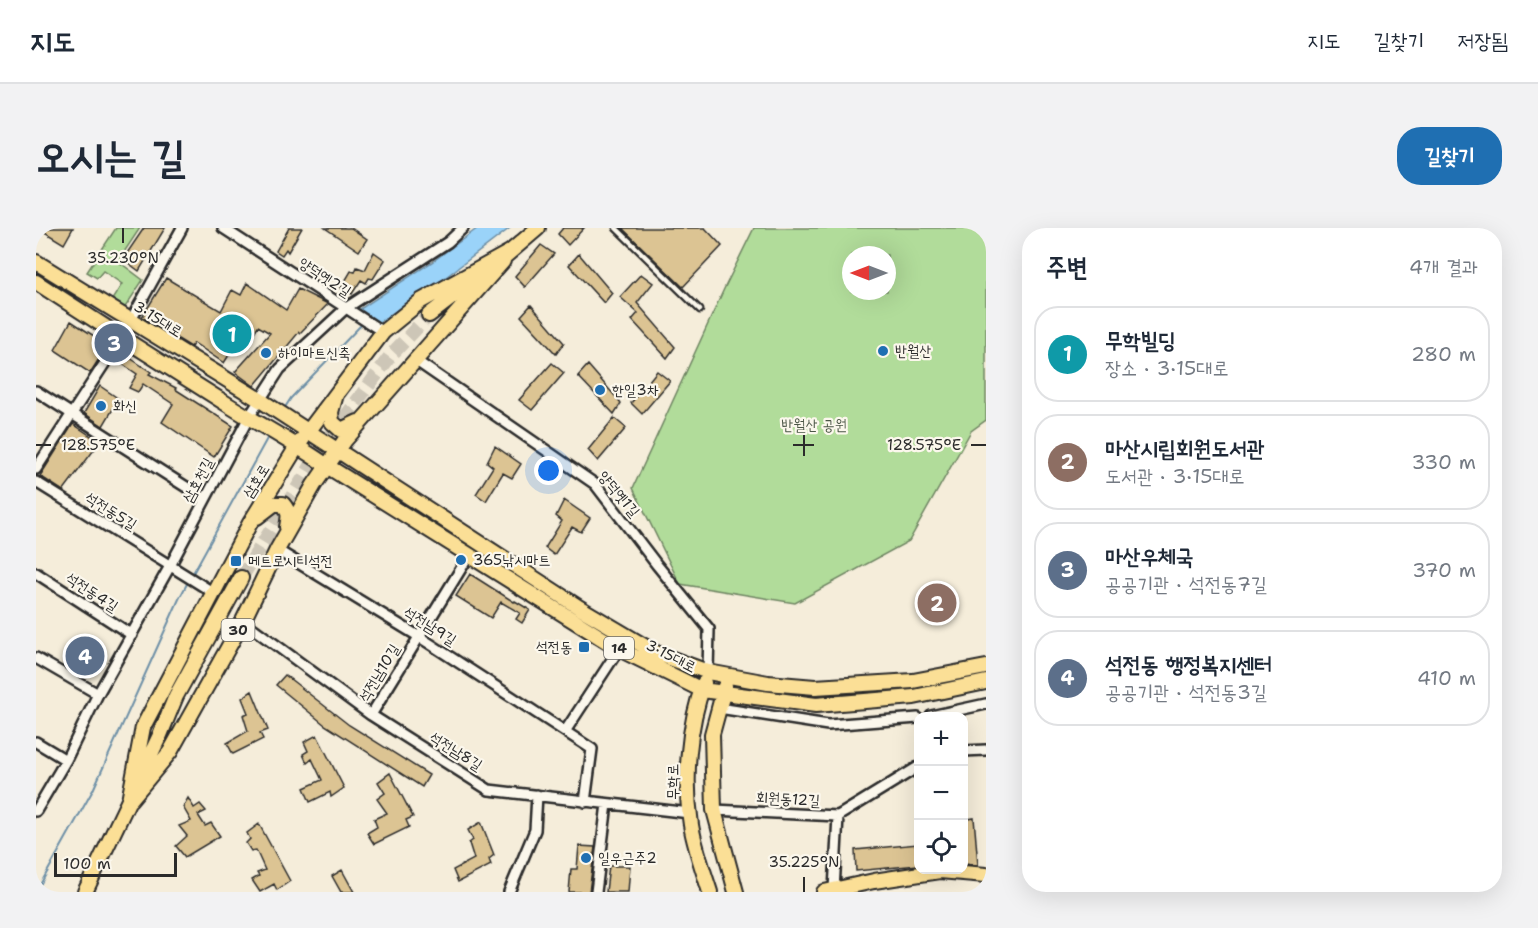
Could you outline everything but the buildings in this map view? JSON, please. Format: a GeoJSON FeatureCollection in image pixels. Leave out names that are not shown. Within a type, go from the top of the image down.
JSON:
{"type":"FeatureCollection","features":[{"type":"Feature","properties":{"kind":"main road","name":"삼호로"},"geometry":{"type":"LineString","coordinates":[[429,315],[538,228]]}},
{"type":"Feature","properties":{"kind":"main road","name":"삼호로"},"geometry":{"type":"LineString","coordinates":[[129,801],[143,727],[211,591],[304,430],[337,393],[380,330],[421,301],[510,252]]}},
{"type":"Feature","properties":{"kind":"main road","name":"삼호로"},"geometry":{"type":"LineString","coordinates":[[129,801],[170,752],[243,621],[285,535],[327,466],[365,417],[510,252]]}},
{"type":"Feature","properties":{"kind":"main road","name":"3·15대로"},"geometry":{"type":"LineString","coordinates":[[36,262],[261,402]]}},
{"type":"Feature","properties":{"kind":"main road","name":"14"},"geometry":{"type":"LineString","coordinates":[[36,282],[121,338],[295,443]]}},
{"type":"Feature","properties":{"kind":"main road"},"geometry":{"type":"LineString","coordinates":[[337,393],[331,412],[332,422],[341,430],[350,428],[365,417]]}},
{"type":"Feature","properties":{"kind":"main road","name":"14"},"geometry":{"type":"LineString","coordinates":[[261,402],[304,430]]}},
{"type":"Feature","properties":{"kind":"main road","name":"3·15대로"},"geometry":{"type":"LineString","coordinates":[[304,430],[609,625],[656,653],[708,672],[768,683],[815,687],[861,686],[912,681],[986,667]]}},
{"type":"Feature","properties":{"kind":"main road","name":"3·15대로"},"geometry":{"type":"LineString","coordinates":[[295,443],[327,466],[619,649],[702,690],[816,705],[914,697],[986,682]]}},
{"type":"Feature","properties":{"kind":"main road"},"geometry":{"type":"LineString","coordinates":[[250,523],[274,504],[283,504],[288,510],[289,518],[285,535]]}},
{"type":"Feature","properties":{"kind":"main road","name":"삼호로"},"geometry":{"type":"LineString","coordinates":[[85,892],[160,735],[176,696],[241,578]]}},
{"type":"Feature","properties":{"kind":"main road","name":"무학로"},"geometry":{"type":"LineString","coordinates":[[708,672],[691,730],[689,762],[690,813],[695,846],[710,892]]}},
{"type":"Feature","properties":{"kind":"main road"},"geometry":{"type":"LineString","coordinates":[[728,676],[712,734],[714,810],[735,892]]}},
{"type":"Feature","properties":{"kind":"main road"},"geometry":{"type":"LineString","coordinates":[[829,891],[874,881],[940,871],[986,874]]}},
{"type":"Feature","properties":{"kind":"street"},"geometry":{"type":"LineString","coordinates":[[36,469],[131,322],[182,228]]}},
{"type":"Feature","properties":{"kind":"street","name":"양덕옛2길"},"geometry":{"type":"LineString","coordinates":[[223,228],[380,330]]}},
{"type":"Feature","properties":{"kind":"street","name":"삼호천길"},"geometry":{"type":"LineString","coordinates":[[36,811],[66,760],[98,694],[173,567],[205,499],[280,369],[348,310],[448,242],[463,228]]}},
{"type":"Feature","properties":{"kind":"street","name":"양덕옛1길"},"geometry":{"type":"LineString","coordinates":[[415,360],[595,484],[657,566],[710,629],[708,672]]}},
{"type":"Feature","properties":{"kind":"street"},"geometry":{"type":"LineString","coordinates":[[36,391],[205,499]]}},
{"type":"Feature","properties":{"kind":"street","name":"석전동5길"},"geometry":{"type":"LineString","coordinates":[[36,482],[211,591]]}},
{"type":"Feature","properties":{"kind":"street","name":"석전남9길"},"geometry":{"type":"LineString","coordinates":[[277,550],[418,636],[592,749],[585,802]]}},
{"type":"Feature","properties":{"kind":"street","name":"석전남10길"},"geometry":{"type":"LineString","coordinates":[[371,716],[470,554]]}},
{"type":"Feature","properties":{"kind":"street","name":"석전동4길"},"geometry":{"type":"LineString","coordinates":[[36,573],[132,635]]}},
{"type":"Feature","properties":{"kind":"street","name":"석전남8길"},"geometry":{"type":"LineString","coordinates":[[243,621],[371,716],[489,790],[690,813]]}},
{"type":"Feature","properties":{"kind":"street"},"geometry":{"type":"LineString","coordinates":[[566,730],[619,649]]}},
{"type":"Feature","properties":{"kind":"street"},"geometry":{"type":"LineString","coordinates":[[36,658],[98,694]]}},
{"type":"Feature","properties":{"kind":"street"},"geometry":{"type":"LineString","coordinates":[[949,712],[986,704]]}},
{"type":"Feature","properties":{"kind":"street"},"geometry":{"type":"LineString","coordinates":[[719,708],[828,725],[914,718]]}},
{"type":"Feature","properties":{"kind":"street"},"geometry":{"type":"LineString","coordinates":[[36,742],[66,760]]}},
{"type":"Feature","properties":{"kind":"street"},"geometry":{"type":"LineString","coordinates":[[968,751],[986,750]]}},
{"type":"Feature","properties":{"kind":"street","name":"회원동12길"},"geometry":{"type":"LineString","coordinates":[[714,810],[838,816],[914,769]]}},
{"type":"Feature","properties":{"kind":"street"},"geometry":{"type":"LineString","coordinates":[[510,892],[535,830],[537,795]]}},
{"type":"Feature","properties":{"kind":"street"},"geometry":{"type":"LineString","coordinates":[[596,892],[607,804]]}},
{"type":"Feature","properties":{"kind":"street"},"geometry":{"type":"LineString","coordinates":[[829,891],[838,816]]}},
{"type":"Feature","properties":{"kind":"lane"},"geometry":{"type":"LineString","coordinates":[[616,228],[700,310]]}},
{"type":"Feature","properties":{"kind":"green space"},"geometry":{"type":"Polygon","coordinates":[[[116,228],[140,228],[118,261],[143,280],[122,312],[110,303],[122,284],[103,271],[97,278],[87,272],[116,228]]]}},
{"type":"Feature","properties":{"kind":"green space","name":"반월산 공원"},"geometry":{"type":"Polygon","coordinates":[[[754,228],[986,228],[986,420],[971,431],[909,541],[795,603],[680,584],[633,488],[754,228]]]}},
{"type":"Feature","properties":{"kind":"water"},"geometry":{"type":"Polygon","coordinates":[[[478,228],[510,228],[442,280],[379,322],[360,309],[432,262],[478,228]]]}},
{"type":"Feature","properties":{"kind":"waterway"},"geometry":{"type":"LineString","coordinates":[[284,409],[291,398],[363,323]]}},
{"type":"Feature","properties":{"kind":"waterway"},"geometry":{"type":"LineString","coordinates":[[192,575],[269,435]]}},
{"type":"Feature","properties":{"kind":"waterway"},"geometry":{"type":"LineString","coordinates":[[36,892],[93,790],[189,580]]}},
{"type":"Feature","properties":{"kind":"tunnel"},"geometry":{"type":"LineString","coordinates":[[241,578],[321,450],[391,355],[429,315]]}},
{"type":"Feature","properties":{"kind":"place","name":"무학빌딩"},"geometry":{"type":"Point","coordinates":[232,334]}},
{"type":"Feature","properties":{"kind":"place","name":"마산우체국"},"geometry":{"type":"Point","coordinates":[114,343]}},
{"type":"Feature","properties":{"kind":"place","name":"반월산"},"geometry":{"type":"Point","coordinates":[883,351]}},
{"type":"Feature","properties":{"kind":"place","name":"하이마트신축"},"geometry":{"type":"Point","coordinates":[266,353]}},
{"type":"Feature","properties":{"kind":"place","name":"한일3차"},"geometry":{"type":"Point","coordinates":[600,390]}},
{"type":"Feature","properties":{"kind":"place","name":"화신"},"geometry":{"type":"Point","coordinates":[101,406]}},
{"type":"Feature","properties":{"kind":"place","name":"365낚시마트"},"geometry":{"type":"Point","coordinates":[461,560]}},
{"type":"Feature","properties":{"kind":"place","name":"메트로시티석전"},"geometry":{"type":"Point","coordinates":[236,561]}},
{"type":"Feature","properties":{"kind":"place","name":"마산시립회원도서관"},"geometry":{"type":"Point","coordinates":[937,603]}},
{"type":"Feature","properties":{"kind":"place","name":"석전동"},"geometry":{"type":"Point","coordinates":[584,647]}},
{"type":"Feature","properties":{"kind":"place","name":"석전동 행정복지센터"},"geometry":{"type":"Point","coordinates":[85,656]}},
{"type":"Feature","properties":{"kind":"place","name":"일우근주2"},"geometry":{"type":"Point","coordinates":[586,858]}}]}
